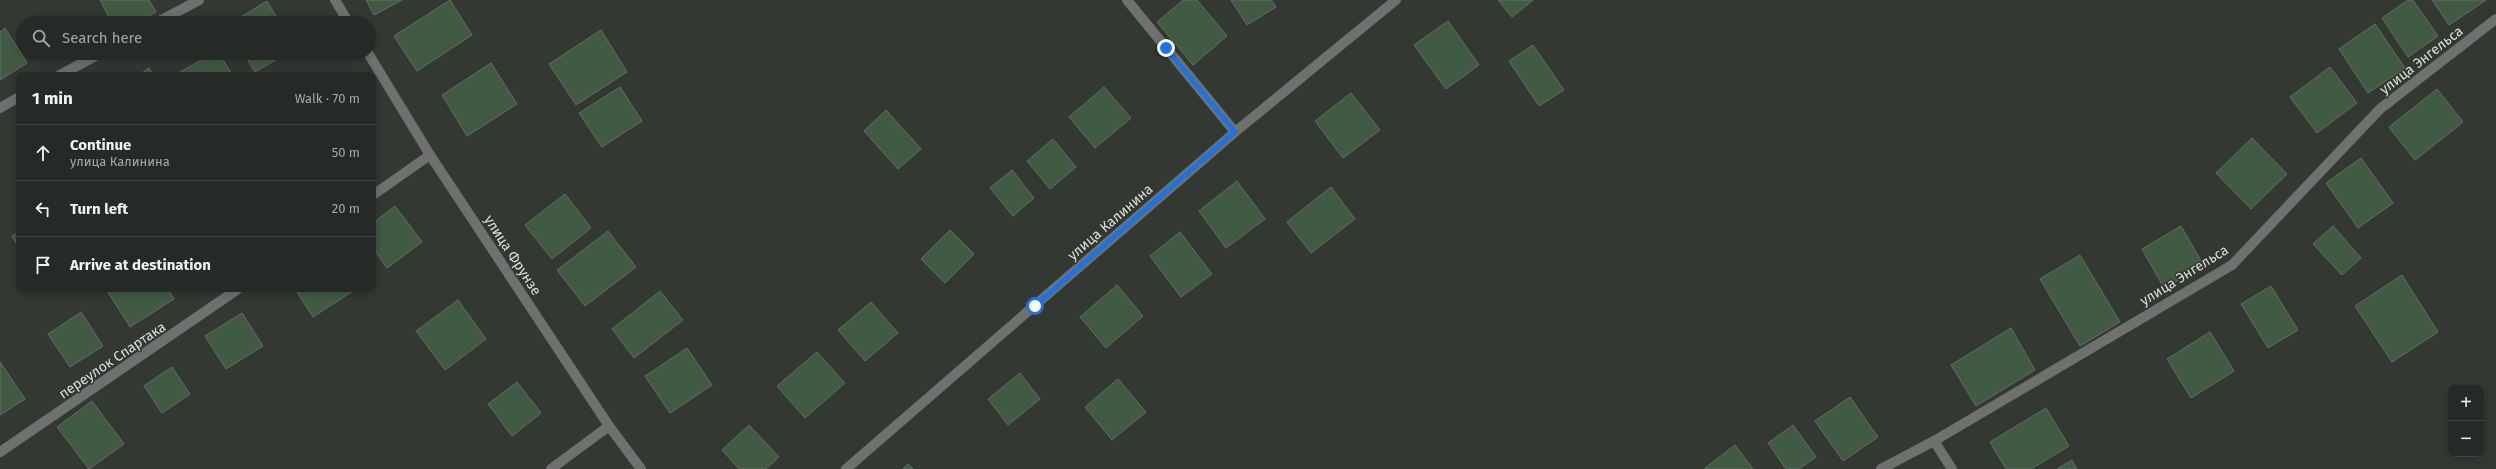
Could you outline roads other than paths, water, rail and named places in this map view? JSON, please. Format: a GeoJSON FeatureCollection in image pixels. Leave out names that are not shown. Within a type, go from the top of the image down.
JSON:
{"type":"FeatureCollection","features":[{"type":"Feature","properties":{"kind":"street"},"geometry":{"type":"LineString","coordinates":[[169,16],[199,0]]}},
{"type":"Feature","properties":{"kind":"street"},"geometry":{"type":"LineString","coordinates":[[336,0],[346,16]]}},
{"type":"Feature","properties":{"kind":"street"},"geometry":{"type":"LineString","coordinates":[[1126,0],[1235,132]]}},
{"type":"Feature","properties":{"kind":"street","name":"улица Калинина"},"geometry":{"type":"LineString","coordinates":[[846,469],[1235,132],[1396,0]]}},
{"type":"Feature","properties":{"kind":"street","name":"улица Энгельса"},"geometry":{"type":"LineString","coordinates":[[1881,469],[1934,441],[2232,265],[2380,109],[2496,19]]}},
{"type":"Feature","properties":{"kind":"street"},"geometry":{"type":"LineString","coordinates":[[66,72],[88,60]]}},
{"type":"Feature","properties":{"kind":"street","name":"улица Фрунзе"},"geometry":{"type":"LineString","coordinates":[[372,60],[430,155],[609,426],[641,469]]}},
{"type":"Feature","properties":{"kind":"street"},"geometry":{"type":"LineString","coordinates":[[0,108],[16,99]]}},
{"type":"Feature","properties":{"kind":"street"},"geometry":{"type":"LineString","coordinates":[[376,192],[430,155]]}},
{"type":"Feature","properties":{"kind":"street","name":"переулок Спартака"},"geometry":{"type":"LineString","coordinates":[[0,452],[234,292]]}},
{"type":"Feature","properties":{"kind":"street"},"geometry":{"type":"LineString","coordinates":[[551,469],[609,426]]}},
{"type":"Feature","properties":{"kind":"street"},"geometry":{"type":"LineString","coordinates":[[1934,441],[1952,469]]}}]}
